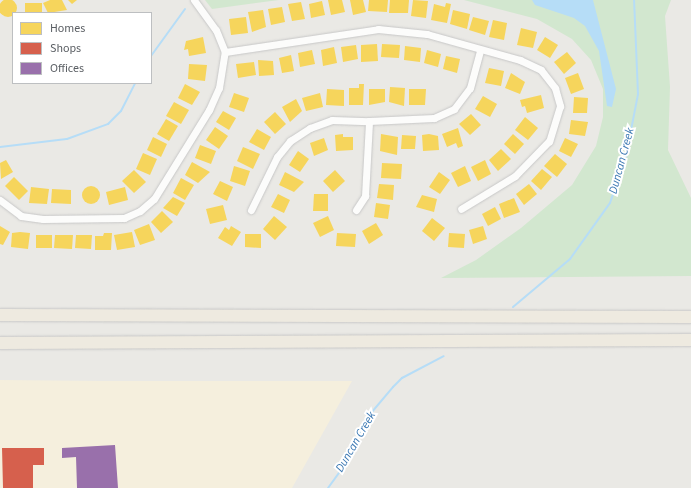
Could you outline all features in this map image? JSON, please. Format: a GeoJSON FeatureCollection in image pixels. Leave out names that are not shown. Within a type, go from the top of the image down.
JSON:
{"type":"FeatureCollection","features":[{"type":"Feature","properties":{"kind":"highway"},"geometry":{"type":"LineString","coordinates":[[0,315],[691,317]]}},
{"type":"Feature","properties":{"kind":"highway"},"geometry":{"type":"LineString","coordinates":[[0,343],[691,340]]}},
{"type":"Feature","properties":{"kind":"street"},"geometry":{"type":"LineString","coordinates":[[0,200],[21,216],[43,219],[124,218],[140,211],[154,199],[208,110],[219,88],[224,52],[216,30],[194,0]]}},
{"type":"Feature","properties":{"kind":"street"},"geometry":{"type":"LineString","coordinates":[[224,52],[378,29],[427,34],[480,51],[520,60],[541,70],[555,88],[560,106],[549,141],[520,171],[461,209]]}},
{"type":"Feature","properties":{"kind":"street"},"geometry":{"type":"LineString","coordinates":[[250,210],[277,157],[290,141],[310,128],[332,120],[369,122],[434,118],[454,109],[470,88],[480,51]]}},
{"type":"Feature","properties":{"kind":"street"},"geometry":{"type":"LineString","coordinates":[[356,210],[365,196],[369,122]]}},
{"type":"Feature","properties":{"kind":"shaded area"},"geometry":{"type":"Polygon","coordinates":[[[0,380],[352,381],[292,488],[0,488],[0,380]]]}},
{"type":"Feature","properties":{"kind":"green space"},"geometry":{"type":"Polygon","coordinates":[[[205,0],[279,0],[212,9],[205,0]]]}},
{"type":"Feature","properties":{"kind":"green space"},"geometry":{"type":"Polygon","coordinates":[[[464,0],[671,0],[665,16],[670,87],[668,150],[691,198],[691,276],[441,278],[476,260],[521,228],[572,185],[596,146],[603,117],[603,89],[591,60],[572,39],[537,19],[464,0]]]}},
{"type":"Feature","properties":{"kind":"water"},"geometry":{"type":"Polygon","coordinates":[[[532,0],[593,0],[616,89],[612,107],[607,106],[599,51],[585,26],[574,18],[535,5],[532,0]]]}},
{"type":"Feature","properties":{"kind":"building: Homes"},"geometry":{"type":"Polygon","coordinates":[[[8,-1],[16,5],[17,8],[15,12],[12,12],[12,15],[8,17],[2,14],[-1,8],[2,2],[8,-1]]]}},
{"type":"Feature","properties":{"kind":"building: Homes"},"geometry":{"type":"Polygon","coordinates":[[[50,0],[62,0],[67,10],[48,12],[43,3],[50,0]]]}},
{"type":"Feature","properties":{"kind":"building: Homes"},"geometry":{"type":"Polygon","coordinates":[[[68,0],[77,0],[72,4],[68,0]]]}},
{"type":"Feature","properties":{"kind":"building: Homes"},"geometry":{"type":"Polygon","coordinates":[[[328,0],[342,0],[345,12],[331,15],[328,0]]]}},
{"type":"Feature","properties":{"kind":"building: Homes"},"geometry":{"type":"Polygon","coordinates":[[[350,0],[363,0],[366,12],[353,15],[350,0]]]}},
{"type":"Feature","properties":{"kind":"building: Homes"},"geometry":{"type":"Polygon","coordinates":[[[369,0],[388,0],[387,12],[368,11],[369,0]]]}},
{"type":"Feature","properties":{"kind":"building: Homes"},"geometry":{"type":"Polygon","coordinates":[[[390,0],[409,0],[408,13],[389,13],[390,0]]]}},
{"type":"Feature","properties":{"kind":"building: Homes"},"geometry":{"type":"Polygon","coordinates":[[[413,0],[428,1],[426,18],[411,16],[413,0]]]}},
{"type":"Feature","properties":{"kind":"building: Homes"},"geometry":{"type":"Polygon","coordinates":[[[322,1],[325,15],[311,18],[309,4],[322,1]]]}},
{"type":"Feature","properties":{"kind":"building: Homes"},"geometry":{"type":"Polygon","coordinates":[[[301,2],[305,19],[292,21],[288,4],[301,2]]]}},
{"type":"Feature","properties":{"kind":"building: Homes"},"geometry":{"type":"Polygon","coordinates":[[[25,3],[42,3],[42,12],[25,12],[25,3]]]}},
{"type":"Feature","properties":{"kind":"building: Homes"},"geometry":{"type":"Polygon","coordinates":[[[446,3],[451,4],[447,23],[431,20],[434,4],[445,7],[446,3]]]}},
{"type":"Feature","properties":{"kind":"building: Homes"},"geometry":{"type":"Polygon","coordinates":[[[282,7],[285,22],[271,25],[268,9],[282,7]]]}},
{"type":"Feature","properties":{"kind":"building: Homes"},"geometry":{"type":"Polygon","coordinates":[[[263,10],[266,27],[252,32],[248,12],[263,10]]]}},
{"type":"Feature","properties":{"kind":"building: Homes"},"geometry":{"type":"Polygon","coordinates":[[[453,10],[470,14],[467,29],[450,24],[453,10]]]}},
{"type":"Feature","properties":{"kind":"building: Homes"},"geometry":{"type":"Polygon","coordinates":[[[246,17],[248,33],[231,35],[229,19],[246,17]]]}},
{"type":"Feature","properties":{"kind":"building: Homes"},"geometry":{"type":"Polygon","coordinates":[[[473,17],[489,21],[485,35],[469,30],[473,17]]]}},
{"type":"Feature","properties":{"kind":"building: Homes"},"geometry":{"type":"Polygon","coordinates":[[[493,20],[507,23],[504,40],[489,37],[493,20]]]}},
{"type":"Feature","properties":{"kind":"building: Homes"},"geometry":{"type":"Polygon","coordinates":[[[521,28],[537,32],[533,48],[517,45],[521,28]]]}},
{"type":"Feature","properties":{"kind":"building: Homes"},"geometry":{"type":"Polygon","coordinates":[[[203,37],[206,53],[189,56],[188,49],[184,50],[186,41],[203,37]]]}},
{"type":"Feature","properties":{"kind":"building: Homes"},"geometry":{"type":"Polygon","coordinates":[[[545,37],[558,45],[550,58],[537,50],[545,37]]]}},
{"type":"Feature","properties":{"kind":"building: Homes"},"geometry":{"type":"Polygon","coordinates":[[[377,44],[378,61],[361,62],[361,45],[377,44]]]}},
{"type":"Feature","properties":{"kind":"building: Homes"},"geometry":{"type":"Polygon","coordinates":[[[382,44],[400,45],[399,58],[381,57],[382,44]]]}},
{"type":"Feature","properties":{"kind":"building: Homes"},"geometry":{"type":"Polygon","coordinates":[[[356,45],[358,59],[343,62],[341,47],[356,45]]]}},
{"type":"Feature","properties":{"kind":"building: Homes"},"geometry":{"type":"Polygon","coordinates":[[[405,46],[421,48],[420,62],[404,60],[405,46]]]}},
{"type":"Feature","properties":{"kind":"building: Homes"},"geometry":{"type":"Polygon","coordinates":[[[334,47],[337,63],[323,66],[321,50],[334,47]]]}},
{"type":"Feature","properties":{"kind":"building: Homes"},"geometry":{"type":"Polygon","coordinates":[[[312,50],[315,64],[300,67],[298,53],[312,50]]]}},
{"type":"Feature","properties":{"kind":"building: Homes"},"geometry":{"type":"Polygon","coordinates":[[[427,50],[441,54],[438,67],[424,63],[427,50]]]}},
{"type":"Feature","properties":{"kind":"building: Homes"},"geometry":{"type":"Polygon","coordinates":[[[567,52],[576,63],[564,74],[554,62],[567,52]]]}},
{"type":"Feature","properties":{"kind":"building: Homes"},"geometry":{"type":"Polygon","coordinates":[[[291,55],[294,71],[282,73],[279,58],[291,55]]]}},
{"type":"Feature","properties":{"kind":"building: Homes"},"geometry":{"type":"Polygon","coordinates":[[[446,56],[460,59],[457,73],[443,69],[446,56]]]}},
{"type":"Feature","properties":{"kind":"building: Homes"},"geometry":{"type":"Polygon","coordinates":[[[258,60],[273,61],[274,75],[259,76],[258,60]]]}},
{"type":"Feature","properties":{"kind":"building: Homes"},"geometry":{"type":"Polygon","coordinates":[[[254,62],[256,75],[238,78],[236,64],[254,62]]]}},
{"type":"Feature","properties":{"kind":"building: Homes"},"geometry":{"type":"Polygon","coordinates":[[[189,64],[207,65],[205,81],[188,79],[189,64]]]}},
{"type":"Feature","properties":{"kind":"building: Homes"},"geometry":{"type":"Polygon","coordinates":[[[489,68],[504,71],[501,86],[485,83],[489,68]]]}},
{"type":"Feature","properties":{"kind":"building: Homes"},"geometry":{"type":"Polygon","coordinates":[[[511,73],[525,82],[520,94],[505,88],[511,73]]]}},
{"type":"Feature","properties":{"kind":"building: Homes"},"geometry":{"type":"Polygon","coordinates":[[[578,73],[584,89],[571,94],[565,78],[578,73]]]}},
{"type":"Feature","properties":{"kind":"building: Homes"},"geometry":{"type":"Polygon","coordinates":[[[185,84],[200,92],[192,105],[178,98],[185,84]]]}},
{"type":"Feature","properties":{"kind":"building: Homes"},"geometry":{"type":"Polygon","coordinates":[[[359,84],[364,84],[363,105],[349,105],[349,88],[359,88],[359,84]]]}},
{"type":"Feature","properties":{"kind":"building: Homes"},"geometry":{"type":"Polygon","coordinates":[[[390,87],[405,88],[404,106],[389,102],[390,87]]]}},
{"type":"Feature","properties":{"kind":"building: Homes"},"geometry":{"type":"Polygon","coordinates":[[[327,89],[344,90],[344,106],[326,105],[327,89]]]}},
{"type":"Feature","properties":{"kind":"building: Homes"},"geometry":{"type":"Polygon","coordinates":[[[369,89],[385,89],[385,102],[369,105],[369,89]]]}},
{"type":"Feature","properties":{"kind":"building: Homes"},"geometry":{"type":"Polygon","coordinates":[[[409,89],[426,89],[425,105],[409,105],[409,89]]]}},
{"type":"Feature","properties":{"kind":"building: Homes"},"geometry":{"type":"Polygon","coordinates":[[[234,93],[249,98],[244,112],[229,107],[234,93]]]}},
{"type":"Feature","properties":{"kind":"building: Homes"},"geometry":{"type":"Polygon","coordinates":[[[320,93],[323,107],[306,111],[302,98],[320,93]]]}},
{"type":"Feature","properties":{"kind":"building: Homes"},"geometry":{"type":"Polygon","coordinates":[[[541,95],[544,108],[527,113],[525,106],[522,107],[520,100],[541,95]]]}},
{"type":"Feature","properties":{"kind":"building: Homes"},"geometry":{"type":"Polygon","coordinates":[[[483,96],[497,104],[490,117],[475,109],[483,96]]]}},
{"type":"Feature","properties":{"kind":"building: Homes"},"geometry":{"type":"Polygon","coordinates":[[[574,97],[588,98],[587,113],[573,113],[574,97]]]}},
{"type":"Feature","properties":{"kind":"building: Homes"},"geometry":{"type":"Polygon","coordinates":[[[296,99],[302,111],[290,122],[282,107],[296,99]]]}},
{"type":"Feature","properties":{"kind":"building: Homes"},"geometry":{"type":"Polygon","coordinates":[[[174,102],[189,110],[181,124],[166,116],[174,102]]]}},
{"type":"Feature","properties":{"kind":"building: Homes"},"geometry":{"type":"Polygon","coordinates":[[[223,111],[236,118],[229,130],[216,122],[223,111]]]}},
{"type":"Feature","properties":{"kind":"building: Homes"},"geometry":{"type":"Polygon","coordinates":[[[275,112],[286,124],[275,134],[264,122],[275,112]]]}},
{"type":"Feature","properties":{"kind":"building: Homes"},"geometry":{"type":"Polygon","coordinates":[[[471,114],[481,125],[470,135],[459,124],[471,114]]]}},
{"type":"Feature","properties":{"kind":"building: Homes"},"geometry":{"type":"Polygon","coordinates":[[[525,117],[538,128],[528,140],[515,130],[525,117]]]}},
{"type":"Feature","properties":{"kind":"building: Homes"},"geometry":{"type":"Polygon","coordinates":[[[166,119],[178,126],[169,141],[157,134],[166,119]]]}},
{"type":"Feature","properties":{"kind":"building: Homes"},"geometry":{"type":"Polygon","coordinates":[[[571,120],[588,122],[585,136],[569,134],[571,120]]]}},
{"type":"Feature","properties":{"kind":"building: Homes"},"geometry":{"type":"Polygon","coordinates":[[[215,127],[228,136],[219,149],[206,140],[215,127]]]}},
{"type":"Feature","properties":{"kind":"building: Homes"},"geometry":{"type":"Polygon","coordinates":[[[458,128],[463,146],[458,148],[456,143],[447,147],[442,134],[458,128]]]}},
{"type":"Feature","properties":{"kind":"building: Homes"},"geometry":{"type":"Polygon","coordinates":[[[257,129],[271,137],[264,150],[249,142],[257,129]]]}},
{"type":"Feature","properties":{"kind":"building: Homes"},"geometry":{"type":"Polygon","coordinates":[[[343,134],[343,137],[353,137],[353,150],[336,151],[335,135],[343,134]]]}},
{"type":"Feature","properties":{"kind":"building: Homes"},"geometry":{"type":"Polygon","coordinates":[[[381,134],[398,137],[397,155],[380,151],[381,134]]]}},
{"type":"Feature","properties":{"kind":"building: Homes"},"geometry":{"type":"Polygon","coordinates":[[[429,134],[438,136],[439,150],[423,151],[422,135],[429,134]]]}},
{"type":"Feature","properties":{"kind":"building: Homes"},"geometry":{"type":"Polygon","coordinates":[[[513,134],[524,144],[515,154],[504,144],[513,134]]]}},
{"type":"Feature","properties":{"kind":"building: Homes"},"geometry":{"type":"Polygon","coordinates":[[[402,135],[416,136],[415,149],[401,149],[402,135]]]}},
{"type":"Feature","properties":{"kind":"building: Homes"},"geometry":{"type":"Polygon","coordinates":[[[153,137],[167,144],[161,157],[147,150],[153,137]]]}},
{"type":"Feature","properties":{"kind":"building: Homes"},"geometry":{"type":"Polygon","coordinates":[[[324,138],[328,150],[314,156],[310,143],[324,138]]]}},
{"type":"Feature","properties":{"kind":"building: Homes"},"geometry":{"type":"Polygon","coordinates":[[[565,138],[578,144],[571,157],[559,151],[565,138]]]}},
{"type":"Feature","properties":{"kind":"building: Homes"},"geometry":{"type":"Polygon","coordinates":[[[200,145],[216,151],[211,164],[195,158],[200,145]]]}},
{"type":"Feature","properties":{"kind":"building: Homes"},"geometry":{"type":"Polygon","coordinates":[[[243,147],[260,154],[253,169],[237,161],[243,147]]]}},
{"type":"Feature","properties":{"kind":"building: Homes"},"geometry":{"type":"Polygon","coordinates":[[[501,149],[511,159],[498,171],[489,160],[501,149]]]}},
{"type":"Feature","properties":{"kind":"building: Homes"},"geometry":{"type":"Polygon","coordinates":[[[298,151],[309,159],[300,172],[289,165],[298,151]]]}},
{"type":"Feature","properties":{"kind":"building: Homes"},"geometry":{"type":"Polygon","coordinates":[[[143,153],[157,159],[150,175],[136,169],[143,153]]]}},
{"type":"Feature","properties":{"kind":"building: Homes"},"geometry":{"type":"Polygon","coordinates":[[[555,154],[567,164],[557,177],[544,166],[555,154]]]}},
{"type":"Feature","properties":{"kind":"building: Homes"},"geometry":{"type":"Polygon","coordinates":[[[6,160],[13,172],[1,179],[0,163],[6,160]]]}},
{"type":"Feature","properties":{"kind":"building: Homes"},"geometry":{"type":"Polygon","coordinates":[[[485,160],[491,174],[478,181],[471,167],[485,160]]]}},
{"type":"Feature","properties":{"kind":"building: Homes"},"geometry":{"type":"Polygon","coordinates":[[[192,162],[210,172],[198,183],[185,175],[192,162]]]}},
{"type":"Feature","properties":{"kind":"building: Homes"},"geometry":{"type":"Polygon","coordinates":[[[382,163],[402,164],[401,179],[381,178],[382,163]]]}},
{"type":"Feature","properties":{"kind":"building: Homes"},"geometry":{"type":"Polygon","coordinates":[[[234,166],[250,171],[245,186],[230,181],[234,166]]]}},
{"type":"Feature","properties":{"kind":"building: Homes"},"geometry":{"type":"Polygon","coordinates":[[[465,166],[471,181],[458,187],[451,173],[465,166]]]}},
{"type":"Feature","properties":{"kind":"building: Homes"},"geometry":{"type":"Polygon","coordinates":[[[542,169],[552,177],[541,190],[531,181],[542,169]]]}},
{"type":"Feature","properties":{"kind":"building: Homes"},"geometry":{"type":"Polygon","coordinates":[[[134,170],[146,182],[134,193],[122,181],[134,170]]]}},
{"type":"Feature","properties":{"kind":"building: Homes"},"geometry":{"type":"Polygon","coordinates":[[[335,170],[345,181],[333,192],[323,181],[335,170]]]}},
{"type":"Feature","properties":{"kind":"building: Homes"},"geometry":{"type":"Polygon","coordinates":[[[285,172],[304,182],[294,192],[279,185],[285,172]]]}},
{"type":"Feature","properties":{"kind":"building: Homes"},"geometry":{"type":"Polygon","coordinates":[[[439,172],[450,180],[440,194],[429,187],[439,172]]]}},
{"type":"Feature","properties":{"kind":"building: Homes"},"geometry":{"type":"Polygon","coordinates":[[[14,177],[28,191],[19,200],[5,186],[14,177]]]}},
{"type":"Feature","properties":{"kind":"building: Homes"},"geometry":{"type":"Polygon","coordinates":[[[181,178],[194,185],[185,200],[173,193],[181,178]]]}},
{"type":"Feature","properties":{"kind":"building: Homes"},"geometry":{"type":"Polygon","coordinates":[[[220,181],[233,187],[227,201],[213,194],[220,181]]]}},
{"type":"Feature","properties":{"kind":"building: Homes"},"geometry":{"type":"Polygon","coordinates":[[[379,184],[394,185],[393,200],[377,198],[379,184]]]}},
{"type":"Feature","properties":{"kind":"building: Homes"},"geometry":{"type":"Polygon","coordinates":[[[529,184],[537,194],[524,205],[516,194],[529,184]]]}},
{"type":"Feature","properties":{"kind":"building: Homes"},"geometry":{"type":"Polygon","coordinates":[[[91,186],[95,187],[99,191],[99,199],[95,203],[91,204],[87,203],[83,199],[82,195],[83,191],[87,187],[91,186]]]}},
{"type":"Feature","properties":{"kind":"building: Homes"},"geometry":{"type":"Polygon","coordinates":[[[31,187],[49,189],[47,204],[29,203],[31,187]]]}},
{"type":"Feature","properties":{"kind":"building: Homes"},"geometry":{"type":"Polygon","coordinates":[[[125,187],[128,200],[109,205],[106,192],[125,187]]]}},
{"type":"Feature","properties":{"kind":"building: Homes"},"geometry":{"type":"Polygon","coordinates":[[[52,189],[71,190],[71,204],[51,203],[52,189]]]}},
{"type":"Feature","properties":{"kind":"building: Homes"},"geometry":{"type":"Polygon","coordinates":[[[278,194],[290,200],[284,213],[271,207],[278,194]]]}},
{"type":"Feature","properties":{"kind":"building: Homes"},"geometry":{"type":"Polygon","coordinates":[[[314,194],[328,194],[328,211],[313,211],[314,194]]]}},
{"type":"Feature","properties":{"kind":"building: Homes"},"geometry":{"type":"Polygon","coordinates":[[[422,195],[437,199],[434,212],[416,207],[422,195]]]}},
{"type":"Feature","properties":{"kind":"building: Homes"},"geometry":{"type":"Polygon","coordinates":[[[173,197],[185,203],[177,216],[163,208],[173,197]]]}},
{"type":"Feature","properties":{"kind":"building: Homes"},"geometry":{"type":"Polygon","coordinates":[[[514,198],[520,212],[504,218],[499,204],[514,198]]]}},
{"type":"Feature","properties":{"kind":"building: Homes"},"geometry":{"type":"Polygon","coordinates":[[[376,203],[390,205],[388,219],[374,217],[376,203]]]}},
{"type":"Feature","properties":{"kind":"building: Homes"},"geometry":{"type":"Polygon","coordinates":[[[223,205],[227,220],[210,224],[206,209],[223,205]]]}},
{"type":"Feature","properties":{"kind":"building: Homes"},"geometry":{"type":"Polygon","coordinates":[[[495,207],[501,219],[488,226],[482,214],[495,207]]]}},
{"type":"Feature","properties":{"kind":"building: Homes"},"geometry":{"type":"Polygon","coordinates":[[[162,211],[173,222],[161,233],[151,222],[162,211]]]}},
{"type":"Feature","properties":{"kind":"building: Homes"},"geometry":{"type":"Polygon","coordinates":[[[274,216],[287,227],[275,240],[263,229],[274,216]]]}},
{"type":"Feature","properties":{"kind":"building: Homes"},"geometry":{"type":"Polygon","coordinates":[[[328,216],[334,230],[320,237],[313,223],[328,216]]]}},
{"type":"Feature","properties":{"kind":"building: Homes"},"geometry":{"type":"Polygon","coordinates":[[[432,218],[445,228],[434,241],[422,231],[432,218]]]}},
{"type":"Feature","properties":{"kind":"building: Homes"},"geometry":{"type":"Polygon","coordinates":[[[376,223],[383,235],[369,244],[362,231],[376,223]]]}},
{"type":"Feature","properties":{"kind":"building: Homes"},"geometry":{"type":"Polygon","coordinates":[[[149,224],[155,240],[140,245],[134,230],[149,224]]]}},
{"type":"Feature","properties":{"kind":"building: Homes"},"geometry":{"type":"Polygon","coordinates":[[[0,226],[10,232],[3,245],[0,244],[0,226]]]}},
{"type":"Feature","properties":{"kind":"building: Homes"},"geometry":{"type":"Polygon","coordinates":[[[231,226],[241,232],[232,246],[218,238],[225,227],[229,230],[231,226]]]}},
{"type":"Feature","properties":{"kind":"building: Homes"},"geometry":{"type":"Polygon","coordinates":[[[483,226],[487,239],[473,244],[469,230],[483,226]]]}},
{"type":"Feature","properties":{"kind":"building: Homes"},"geometry":{"type":"Polygon","coordinates":[[[132,232],[135,247],[117,250],[114,235],[132,232]]]}},
{"type":"Feature","properties":{"kind":"building: Homes"},"geometry":{"type":"Polygon","coordinates":[[[12,233],[30,233],[28,249],[11,247],[12,233]]]}},
{"type":"Feature","properties":{"kind":"building: Homes"},"geometry":{"type":"Polygon","coordinates":[[[104,233],[112,233],[111,250],[95,250],[95,236],[103,236],[104,233]]]}},
{"type":"Feature","properties":{"kind":"building: Homes"},"geometry":{"type":"Polygon","coordinates":[[[337,233],[356,234],[355,247],[336,246],[337,233]]]}},
{"type":"Feature","properties":{"kind":"building: Homes"},"geometry":{"type":"Polygon","coordinates":[[[449,233],[465,234],[464,248],[448,247],[449,233]]]}},
{"type":"Feature","properties":{"kind":"building: Homes"},"geometry":{"type":"Polygon","coordinates":[[[245,234],[261,234],[261,248],[245,247],[245,234]]]}},
{"type":"Feature","properties":{"kind":"building: Homes"},"geometry":{"type":"Polygon","coordinates":[[[36,235],[52,235],[52,248],[36,248],[36,235]]]}},
{"type":"Feature","properties":{"kind":"building: Homes"},"geometry":{"type":"Polygon","coordinates":[[[55,235],[73,235],[72,249],[54,248],[55,235]]]}},
{"type":"Feature","properties":{"kind":"building: Homes"},"geometry":{"type":"Polygon","coordinates":[[[76,235],[92,235],[91,249],[75,248],[76,235]]]}},
{"type":"Feature","properties":{"kind":"building: Shops"},"geometry":{"type":"Polygon","coordinates":[[[2,448],[44,448],[44,465],[33,465],[33,488],[3,488],[2,448]]]}},
{"type":"Feature","properties":{"kind":"building: Offices"},"geometry":{"type":"Polygon","coordinates":[[[115,445],[118,488],[77,488],[76,457],[62,458],[62,448],[115,445]]]}},
{"type":"Feature","properties":{"kind":"waterway","name":"Duncan Creek"},"geometry":{"type":"LineString","coordinates":[[513,307],[570,259],[610,203],[626,156],[638,94],[634,0]]}},
{"type":"Feature","properties":{"kind":"waterway"},"geometry":{"type":"LineString","coordinates":[[152,55],[185,9]]}},
{"type":"Feature","properties":{"kind":"waterway"},"geometry":{"type":"LineString","coordinates":[[0,147],[67,139],[108,124],[121,111],[134,84]]}},
{"type":"Feature","properties":{"kind":"waterway","name":"Duncan Creek"},"geometry":{"type":"LineString","coordinates":[[328,488],[344,466],[366,419],[393,387],[402,378],[444,356]]}}]}
